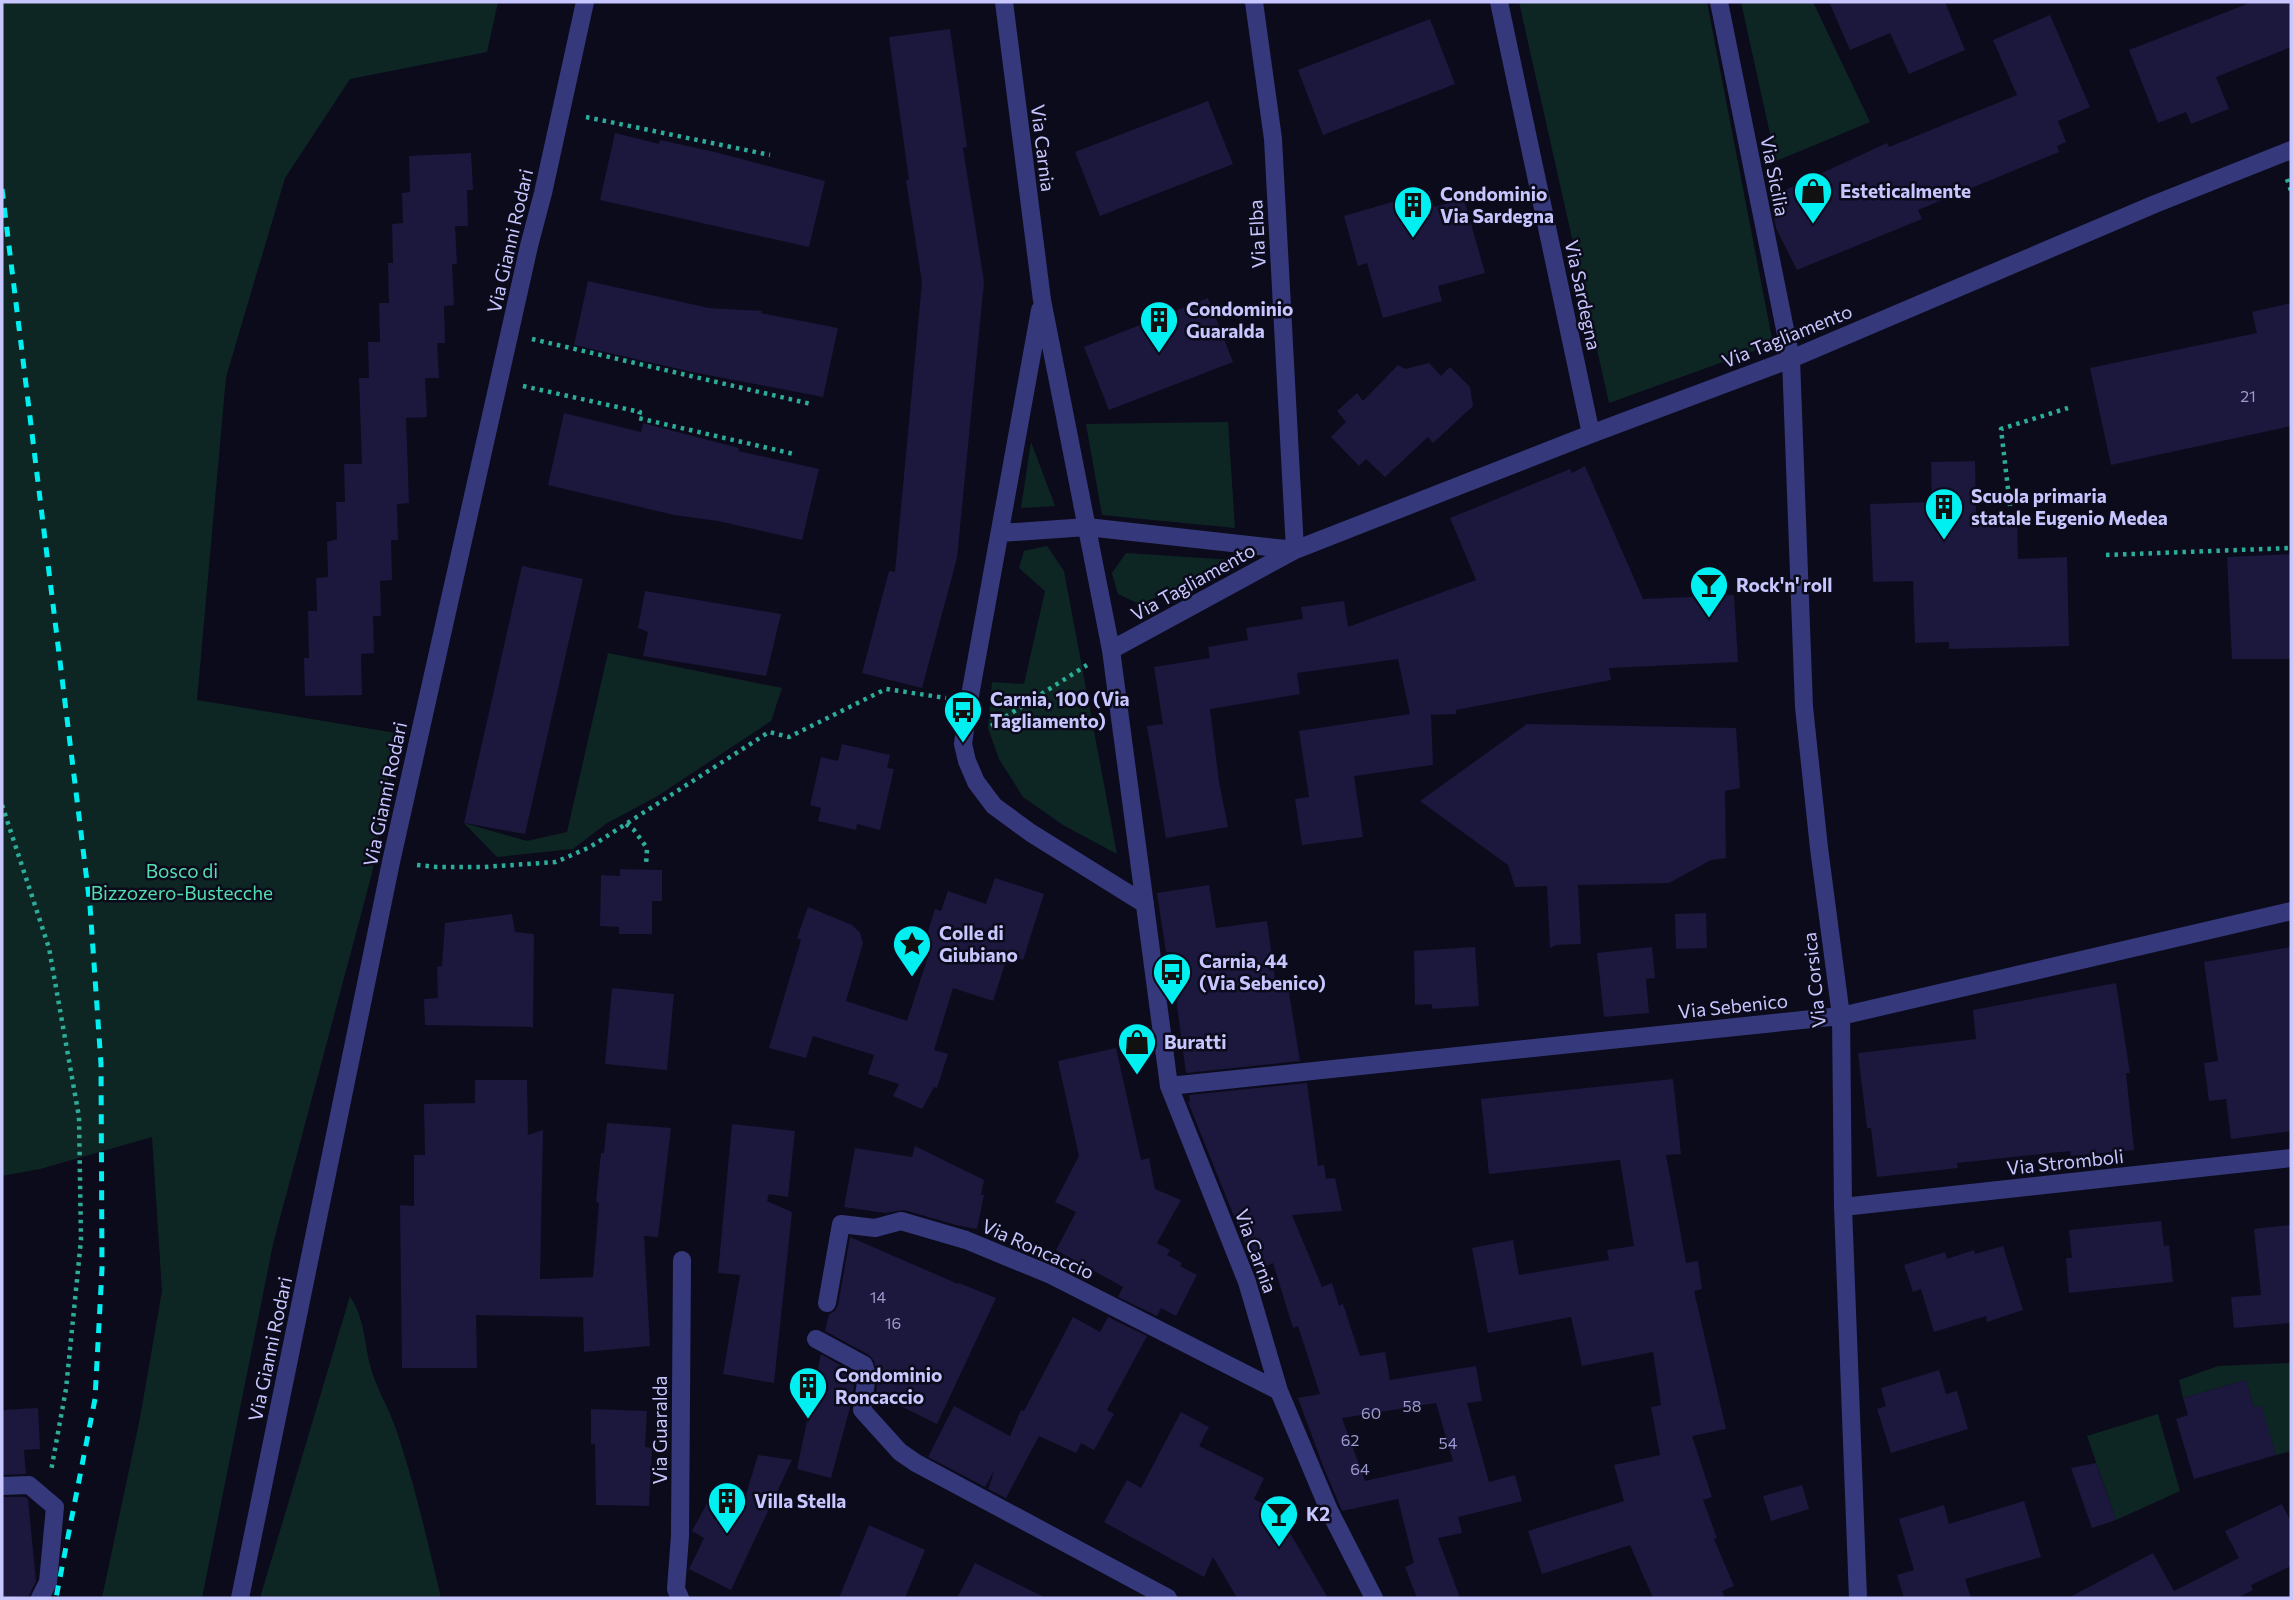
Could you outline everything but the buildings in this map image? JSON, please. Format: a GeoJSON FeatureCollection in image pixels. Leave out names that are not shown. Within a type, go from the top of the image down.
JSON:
{"type":"FeatureCollection","features":[{"type":"Feature","properties":{"kind":"street","name":"Via Gianni Rodari"},"geometry":{"type":"LineString","coordinates":[[240,1598],[391,862],[585,2]]}},
{"type":"Feature","properties":{"kind":"street","name":"Via Carnia"},"geometry":{"type":"LineString","coordinates":[[1004,2],[1042,300],[1111,650],[1168,1086],[1247,1282],[1279,1391],[1329,1510],[1374,1598]]}},
{"type":"Feature","properties":{"kind":"street","name":"Via Elba"},"geometry":{"type":"LineString","coordinates":[[1254,2],[1273,139],[1295,550]]}},
{"type":"Feature","properties":{"kind":"street","name":"Via Sardegna"},"geometry":{"type":"LineString","coordinates":[[1499,2],[1591,433]]}},
{"type":"Feature","properties":{"kind":"street","name":"Via Sicilia"},"geometry":{"type":"LineString","coordinates":[[1719,2],[1791,359]]}},
{"type":"Feature","properties":{"kind":"street","name":"Via Tagliamento"},"geometry":{"type":"LineString","coordinates":[[1111,650],[1295,550],[1591,433],[1791,359],[2155,204],[2291,150]]}},
{"type":"Feature","properties":{"kind":"street","name":"Via Carnia"},"geometry":{"type":"LineString","coordinates":[[1042,300],[963,744],[975,782],[994,806],[1031,833],[1146,904]]}},
{"type":"Feature","properties":{"kind":"street","name":"Via Corsica"},"geometry":{"type":"LineString","coordinates":[[1791,359],[1804,707],[1841,1016],[1843,1207],[1858,1598]]}},
{"type":"Feature","properties":{"kind":"street","name":"Via Tagliamento"},"geometry":{"type":"LineString","coordinates":[[1087,527],[1295,550]]}},
{"type":"Feature","properties":{"kind":"street"},"geometry":{"type":"LineString","coordinates":[[1000,533],[1087,527]]}},
{"type":"Feature","properties":{"kind":"street","name":"Via Sebenico"},"geometry":{"type":"LineString","coordinates":[[1168,1086],[1841,1016],[2291,911]]}},
{"type":"Feature","properties":{"kind":"street","name":"Via Stromboli"},"geometry":{"type":"LineString","coordinates":[[1843,1207],[2291,1158]]}},
{"type":"Feature","properties":{"kind":"street","name":"Via Roncaccio"},"geometry":{"type":"LineString","coordinates":[[827,1303],[841,1224],[875,1228],[901,1221],[966,1240],[1051,1275],[1279,1391]]}},
{"type":"Feature","properties":{"kind":"street","name":"Via Guaralda"},"geometry":{"type":"LineString","coordinates":[[680,1598],[676,1589],[680,1536],[682,1260]]}},
{"type":"Feature","properties":{"kind":"street"},"geometry":{"type":"LineString","coordinates":[[816,1339],[864,1365],[867,1375],[862,1409],[900,1452],[1168,1598]]}},
{"type":"Feature","properties":{"kind":"street"},"geometry":{"type":"LineString","coordinates":[[2,1486],[29,1485],[55,1507],[48,1582],[40,1598]]}},
{"type":"Feature","properties":{"kind":"path"},"geometry":{"type":"LineString","coordinates":[[583,116],[770,155]]}},
{"type":"Feature","properties":{"kind":"path"},"geometry":{"type":"LineString","coordinates":[[536,340],[811,404]]}},
{"type":"Feature","properties":{"kind":"path"},"geometry":{"type":"LineString","coordinates":[[526,386],[640,412],[638,418],[794,454]]}},
{"type":"Feature","properties":{"kind":"path"},"geometry":{"type":"LineString","coordinates":[[2010,506],[2001,429],[2068,408]]}},
{"type":"Feature","properties":{"kind":"path"},"geometry":{"type":"LineString","coordinates":[[2106,555],[2291,548]]}},
{"type":"Feature","properties":{"kind":"path"},"geometry":{"type":"LineString","coordinates":[[963,744],[1111,650]]}},
{"type":"Feature","properties":{"kind":"path"},"geometry":{"type":"LineString","coordinates":[[391,862],[437,867],[556,862],[590,847],[769,732],[789,737],[886,689],[922,695]]}},
{"type":"Feature","properties":{"kind":"path"},"geometry":{"type":"LineString","coordinates":[[2,805],[49,948],[79,1117],[82,1240],[65,1389],[46,1499]]}},
{"type":"Feature","properties":{"kind":"path"},"geometry":{"type":"LineString","coordinates":[[626,824],[634,830],[647,849],[646,866]]}},
{"type":"Feature","properties":{"kind":"green space","name":"Bosco di Bizzozero-Bustecche"},"geometry":{"type":"Polygon","coordinates":[[[2,2],[498,2],[487,52],[350,79],[285,178],[226,377],[197,700],[396,733],[372,873],[273,1244],[202,1598],[102,1598],[140,1418],[162,1291],[152,1137],[40,1169],[2,1176],[2,2]]]}},
{"type":"Feature","properties":{"kind":"green space"},"geometry":{"type":"Polygon","coordinates":[[[1519,2],[1707,2],[1773,344],[1609,403],[1519,2]]]}},
{"type":"Feature","properties":{"kind":"green space"},"geometry":{"type":"Polygon","coordinates":[[[1741,2],[1813,2],[1870,122],[1776,161],[1741,2]]]}},
{"type":"Feature","properties":{"kind":"green space"},"geometry":{"type":"Polygon","coordinates":[[[1228,422],[1235,528],[1102,515],[1086,424],[1228,422]]]}},
{"type":"Feature","properties":{"kind":"green space"},"geometry":{"type":"Polygon","coordinates":[[[1031,442],[1055,506],[1021,508],[1031,442]]]}},
{"type":"Feature","properties":{"kind":"green space"},"geometry":{"type":"Polygon","coordinates":[[[1047,546],[1064,571],[1117,854],[1063,825],[1023,797],[999,759],[988,728],[992,682],[1024,684],[1045,591],[1019,568],[1024,551],[1047,546]]]}},
{"type":"Feature","properties":{"kind":"green space"},"geometry":{"type":"Polygon","coordinates":[[[1126,553],[1249,561],[1139,604],[1118,594],[1112,573],[1126,553]]]}},
{"type":"Feature","properties":{"kind":"green space"},"geometry":{"type":"Polygon","coordinates":[[[608,653],[782,688],[771,721],[656,797],[607,823],[573,849],[497,857],[464,823],[527,841],[567,832],[608,653]]]}},
{"type":"Feature","properties":{"kind":"green space"},"geometry":{"type":"Polygon","coordinates":[[[350,1296],[362,1325],[372,1372],[404,1452],[441,1598],[260,1598],[350,1296]]]}},
{"type":"Feature","properties":{"kind":"green space"},"geometry":{"type":"Polygon","coordinates":[[[2291,1363],[2291,1451],[2276,1455],[2260,1406],[2254,1408],[2246,1380],[2183,1398],[2179,1380],[2218,1366],[2291,1363]]]}},
{"type":"Feature","properties":{"kind":"green space"},"geometry":{"type":"Polygon","coordinates":[[[2158,1414],[2180,1491],[2116,1520],[2087,1436],[2158,1414]]]}},
{"type":"Feature","properties":{"kind":"railway"},"geometry":{"type":"LineString","coordinates":[[2,189],[90,906],[101,1064],[102,1269],[95,1399],[56,1598]]}},
{"type":"Feature","properties":{"kind":"place","name":"Esteticalmente"},"geometry":{"type":"Point","coordinates":[1813,225]}},
{"type":"Feature","properties":{"kind":"place","name":"Condominio Via Sardegna"},"geometry":{"type":"Point","coordinates":[1413,239]}},
{"type":"Feature","properties":{"kind":"place","name":"Condominio Guaralda"},"geometry":{"type":"Point","coordinates":[1159,354]}},
{"type":"Feature","properties":{"kind":"place","name":"Scuola primaria statale Eugenio Medea"},"geometry":{"type":"Point","coordinates":[1944,541]}},
{"type":"Feature","properties":{"kind":"place","name":"Rock'n' roll"},"geometry":{"type":"Point","coordinates":[1709,619]}},
{"type":"Feature","properties":{"kind":"place","name":"Carnia, 100 (Via Tagliamento)"},"geometry":{"type":"Point","coordinates":[963,744]}},
{"type":"Feature","properties":{"kind":"place","name":"Colle di Giubiano"},"geometry":{"type":"Point","coordinates":[912,978]}},
{"type":"Feature","properties":{"kind":"place","name":"Carnia, 44 (Via Sebenico)"},"geometry":{"type":"Point","coordinates":[1172,1006]}},
{"type":"Feature","properties":{"kind":"place","name":"Buratti"},"geometry":{"type":"Point","coordinates":[1137,1076]}},
{"type":"Feature","properties":{"kind":"place","name":"Condominio Roncaccio"},"geometry":{"type":"Point","coordinates":[808,1420]}},
{"type":"Feature","properties":{"kind":"place","name":"Villa Stella"},"geometry":{"type":"Point","coordinates":[727,1535]}},
{"type":"Feature","properties":{"kind":"place","name":"K2"},"geometry":{"type":"Point","coordinates":[1279,1548]}}]}
